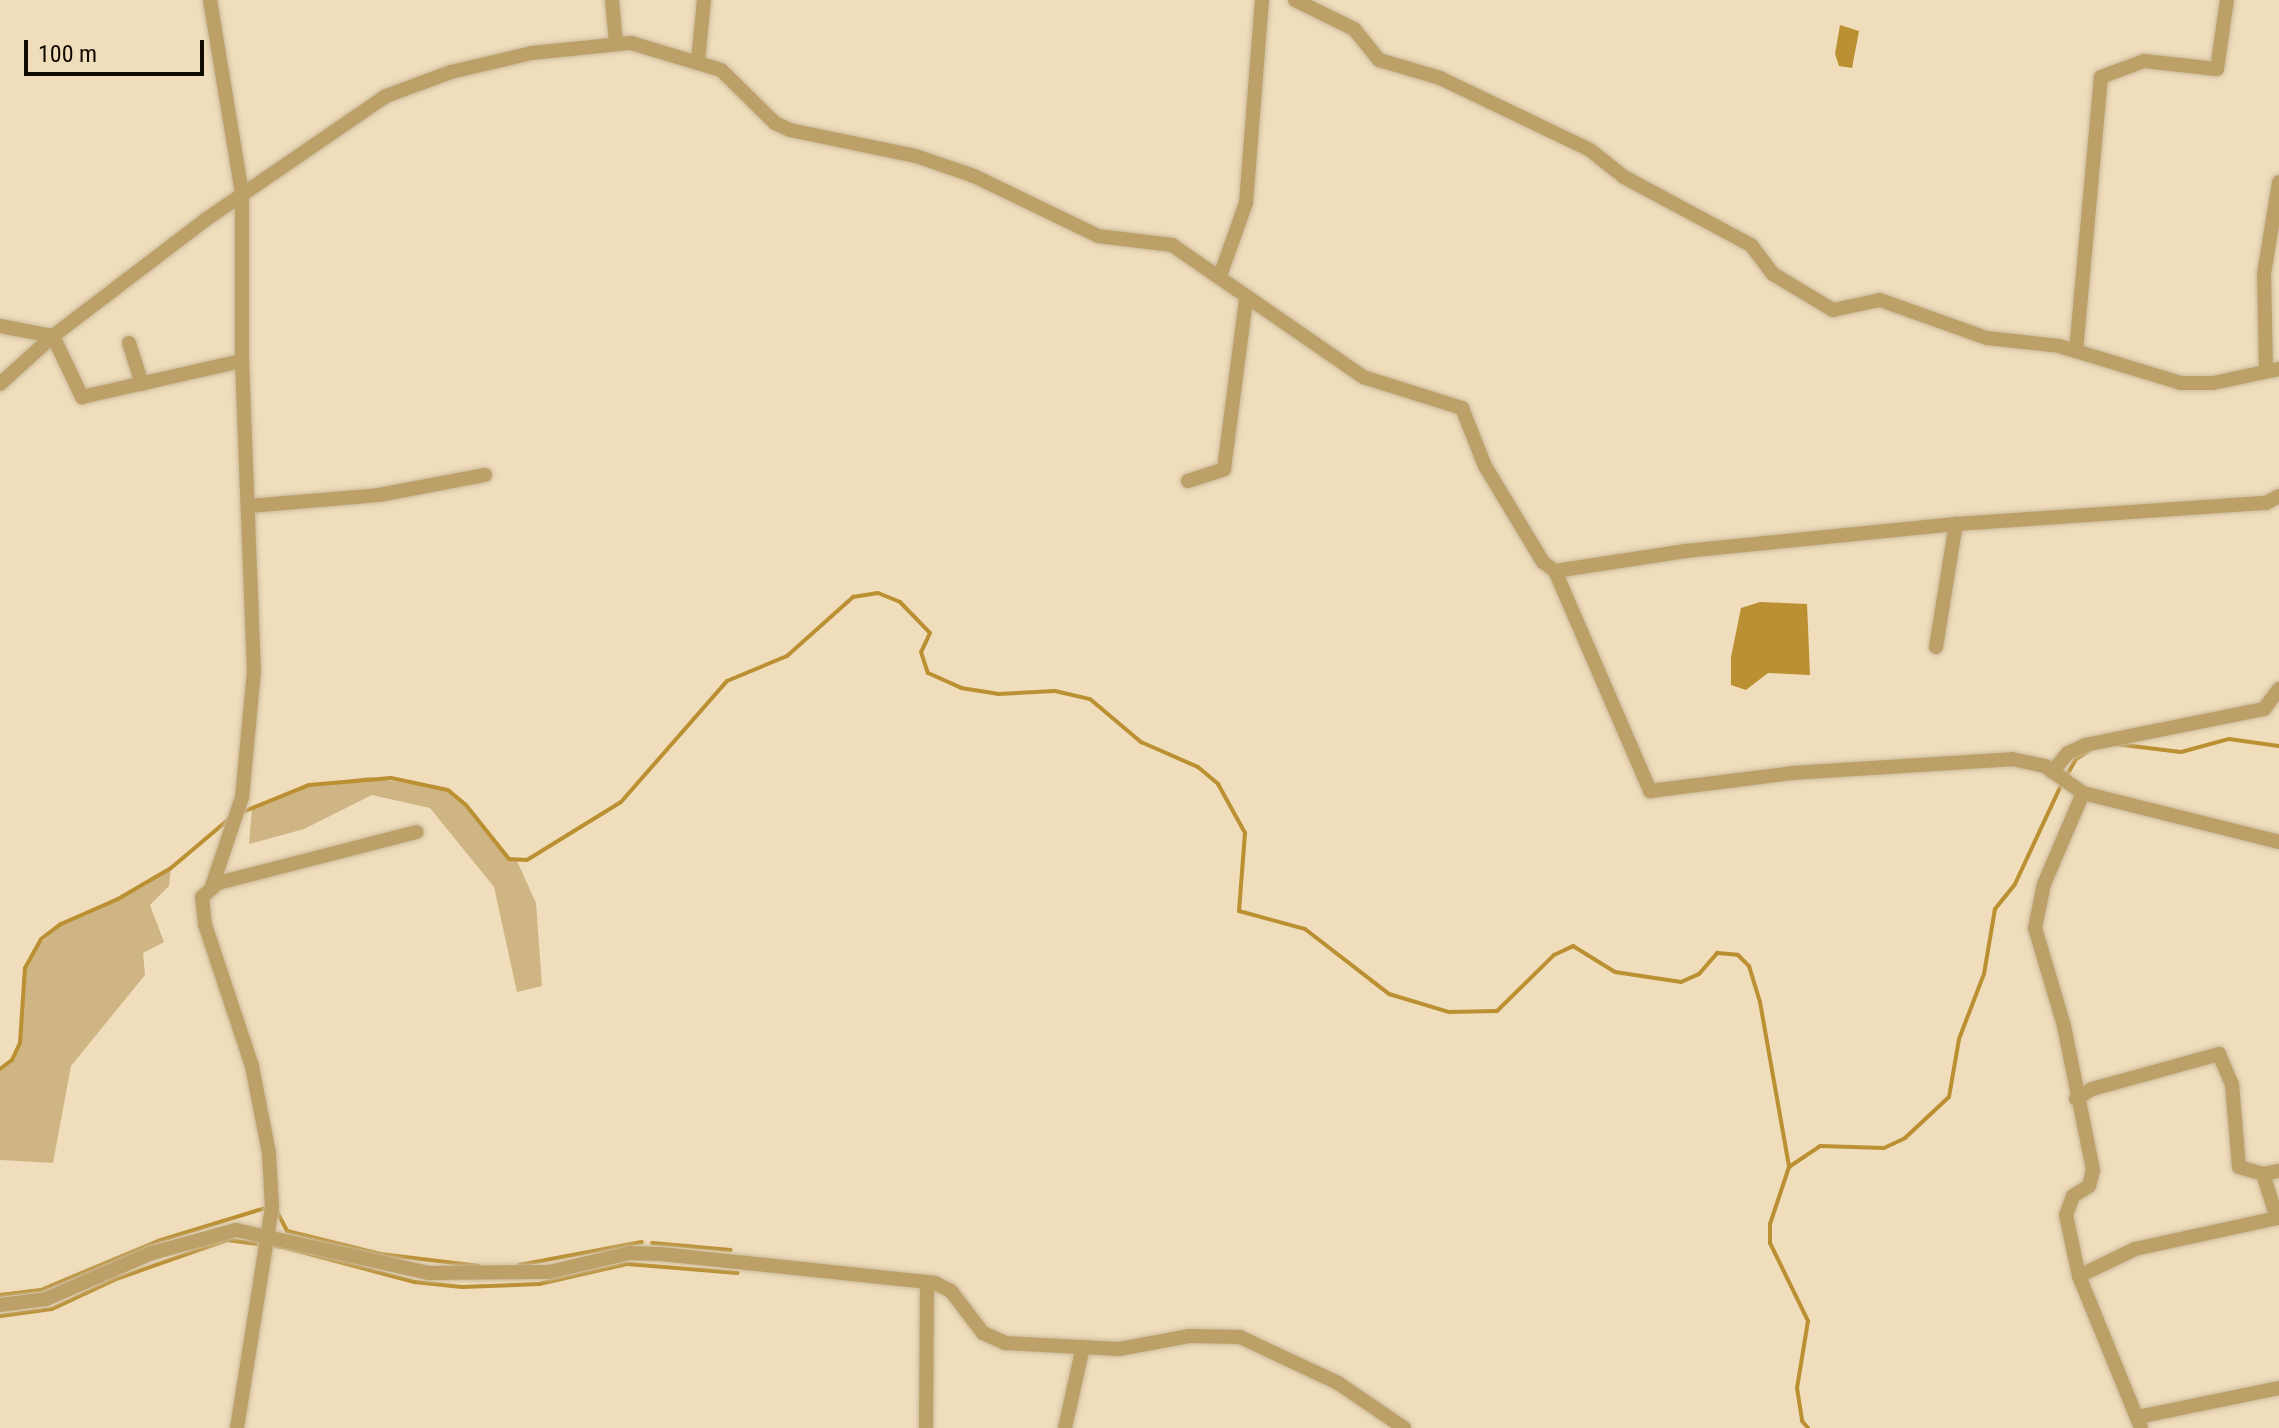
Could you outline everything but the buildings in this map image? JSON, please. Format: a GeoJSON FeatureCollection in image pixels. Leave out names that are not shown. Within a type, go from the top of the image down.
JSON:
{"type":"FeatureCollection","features":[{"type":"Feature","properties":{"kind":"street"},"geometry":{"type":"LineString","coordinates":[[210,0],[242,193],[242,361],[254,671],[242,797],[212,886],[202,897],[202,913],[252,1066],[269,1153],[272,1207],[237,1428]]}},
{"type":"Feature","properties":{"kind":"street"},"geometry":{"type":"LineString","coordinates":[[612,0],[616,43]]}},
{"type":"Feature","properties":{"kind":"street"},"geometry":{"type":"LineString","coordinates":[[698,61],[704,0]]}},
{"type":"Feature","properties":{"kind":"street"},"geometry":{"type":"LineString","coordinates":[[1220,276],[1246,203],[1262,0]]}},
{"type":"Feature","properties":{"kind":"street"},"geometry":{"type":"LineString","coordinates":[[1295,0],[1354,29],[1379,60],[1440,78],[1590,150],[1635,183],[1751,245],[1773,274],[1833,310],[1874,299],[1987,338],[2076,351],[2181,383],[2213,383],[2272,369],[2264,274],[2279,183]]}},
{"type":"Feature","properties":{"kind":"street"},"geometry":{"type":"LineString","coordinates":[[2076,351],[2101,77],[2144,61],[2217,69],[2227,0]]}},
{"type":"Feature","properties":{"kind":"street"},"geometry":{"type":"LineString","coordinates":[[0,384],[53,336],[242,193],[386,96],[491,62],[616,43],[698,61],[721,70],[775,123],[790,130],[916,156],[974,176],[1098,236],[1172,245],[1363,377],[1462,408],[1485,466],[1543,562],[1555,571],[1650,791],[1792,773],[2012,759],[2055,774],[2079,791],[2279,842]]}},
{"type":"Feature","properties":{"kind":"street"},"geometry":{"type":"LineString","coordinates":[[1188,481],[1195,474],[1217,475],[1224,469],[1246,299]]}},
{"type":"Feature","properties":{"kind":"street"},"geometry":{"type":"LineString","coordinates":[[0,326],[53,336]]}},
{"type":"Feature","properties":{"kind":"street"},"geometry":{"type":"LineString","coordinates":[[53,336],[82,397],[242,361]]}},
{"type":"Feature","properties":{"kind":"street"},"geometry":{"type":"LineString","coordinates":[[129,343],[142,384]]}},
{"type":"Feature","properties":{"kind":"street"},"geometry":{"type":"LineString","coordinates":[[249,506],[379,495],[485,475]]}},
{"type":"Feature","properties":{"kind":"street"},"geometry":{"type":"LineString","coordinates":[[1555,571],[1685,551],[1956,524],[2266,503],[2279,496]]}},
{"type":"Feature","properties":{"kind":"street"},"geometry":{"type":"LineString","coordinates":[[1936,647],[1956,524]]}},
{"type":"Feature","properties":{"kind":"street"},"geometry":{"type":"LineString","coordinates":[[2055,774],[2068,753],[2085,745],[2264,709],[2279,689]]}},
{"type":"Feature","properties":{"kind":"street"},"geometry":{"type":"LineString","coordinates":[[2079,791],[2044,884],[2035,928],[2064,1026],[2093,1176],[2089,1186],[2068,1204],[2079,1276],[2139,1422],[2279,1388]]}},
{"type":"Feature","properties":{"kind":"street"},"geometry":{"type":"LineString","coordinates":[[212,886],[417,832]]}},
{"type":"Feature","properties":{"kind":"street"},"geometry":{"type":"LineString","coordinates":[[2076,1099],[2092,1089],[2219,1054],[2232,1084],[2239,1167],[2263,1174],[2279,1171]]}},
{"type":"Feature","properties":{"kind":"street"},"geometry":{"type":"LineString","coordinates":[[2079,1276],[2135,1249],[2277,1218],[2263,1174]]}},
{"type":"Feature","properties":{"kind":"street"},"geometry":{"type":"LineString","coordinates":[[0,1305],[46,1299],[152,1253],[236,1230],[267,1234],[429,1273],[549,1272],[630,1253],[661,1254],[927,1283],[951,1291],[983,1333],[1005,1343],[1119,1349],[1189,1336],[1240,1337],[1338,1383],[1404,1428]]}},
{"type":"Feature","properties":{"kind":"street"},"geometry":{"type":"LineString","coordinates":[[926,1428],[927,1283]]}},
{"type":"Feature","properties":{"kind":"street"},"geometry":{"type":"LineString","coordinates":[[1065,1428],[1083,1347]]}},
{"type":"Feature","properties":{"kind":"shaded area"},"geometry":{"type":"Polygon","coordinates":[[[1840,25],[1859,31],[1852,68],[1839,66],[1835,54],[1840,25]]]}},
{"type":"Feature","properties":{"kind":"shaded area"},"geometry":{"type":"Polygon","coordinates":[[[1760,602],[1807,604],[1810,675],[1768,673],[1746,690],[1731,685],[1731,657],[1741,608],[1760,602]]]}},
{"type":"Feature","properties":{"kind":"shaded area"},"geometry":{"type":"Polygon","coordinates":[[[368,777],[448,790],[466,805],[505,855],[517,861],[536,903],[542,986],[517,992],[494,887],[430,808],[372,795],[304,829],[249,844],[252,807],[309,785],[368,777]]]}},
{"type":"Feature","properties":{"kind":"shaded area"},"geometry":{"type":"Polygon","coordinates":[[[171,868],[169,886],[150,905],[164,942],[143,953],[145,975],[71,1066],[53,1163],[0,1160],[0,1069],[12,1060],[20,1043],[23,976],[32,951],[61,924],[118,899],[171,868]]]}},
{"type":"Feature","properties":{"kind":"waterway"},"geometry":{"type":"LineString","coordinates":[[240,813],[309,785],[391,778],[448,790],[466,805],[509,859],[527,860],[621,802],[727,681],[787,656],[853,597],[878,593],[900,602],[930,633],[921,652],[928,673],[961,688],[998,694],[1055,691],[1090,699],[1141,742],[1198,767],[1218,784],[1245,833],[1239,911],[1305,929],[1389,994],[1449,1012],[1497,1011],[1554,955],[1573,946],[1615,972],[1681,982],[1699,974],[1717,953],[1738,955],[1749,966],[1760,1002],[1789,1167],[1770,1224],[1770,1243],[1808,1321],[1797,1388],[1802,1421],[1808,1428]]}},
{"type":"Feature","properties":{"kind":"waterway"},"geometry":{"type":"LineString","coordinates":[[2116,744],[2181,752],[2229,739],[2279,746]]}},
{"type":"Feature","properties":{"kind":"waterway"},"geometry":{"type":"LineString","coordinates":[[2067,775],[2076,759],[2090,750]]}},
{"type":"Feature","properties":{"kind":"waterway"},"geometry":{"type":"LineString","coordinates":[[1789,1167],[1820,1146],[1884,1148],[1905,1138],[1949,1097],[1959,1039],[1984,974],[1995,909],[2015,884],[2062,783]]}},
{"type":"Feature","properties":{"kind":"waterway"},"geometry":{"type":"LineString","coordinates":[[0,1069],[12,1060],[20,1043],[25,968],[41,939],[61,924],[118,899],[171,868],[229,819]]}},
{"type":"Feature","properties":{"kind":"waterway"},"geometry":{"type":"LineString","coordinates":[[0,1295],[41,1290],[158,1241],[265,1208]]}},
{"type":"Feature","properties":{"kind":"waterway"},"geometry":{"type":"LineString","coordinates":[[276,1210],[287,1231],[380,1254],[479,1266]]}},
{"type":"Feature","properties":{"kind":"waterway"},"geometry":{"type":"LineString","coordinates":[[0,1316],[52,1309],[116,1279],[227,1240],[283,1247],[415,1282],[462,1287],[539,1284],[627,1264],[738,1273]]}},
{"type":"Feature","properties":{"kind":"waterway"},"geometry":{"type":"LineString","coordinates":[[519,1265],[642,1242]]}},
{"type":"Feature","properties":{"kind":"waterway"},"geometry":{"type":"LineString","coordinates":[[652,1243],[731,1250]]}}]}
